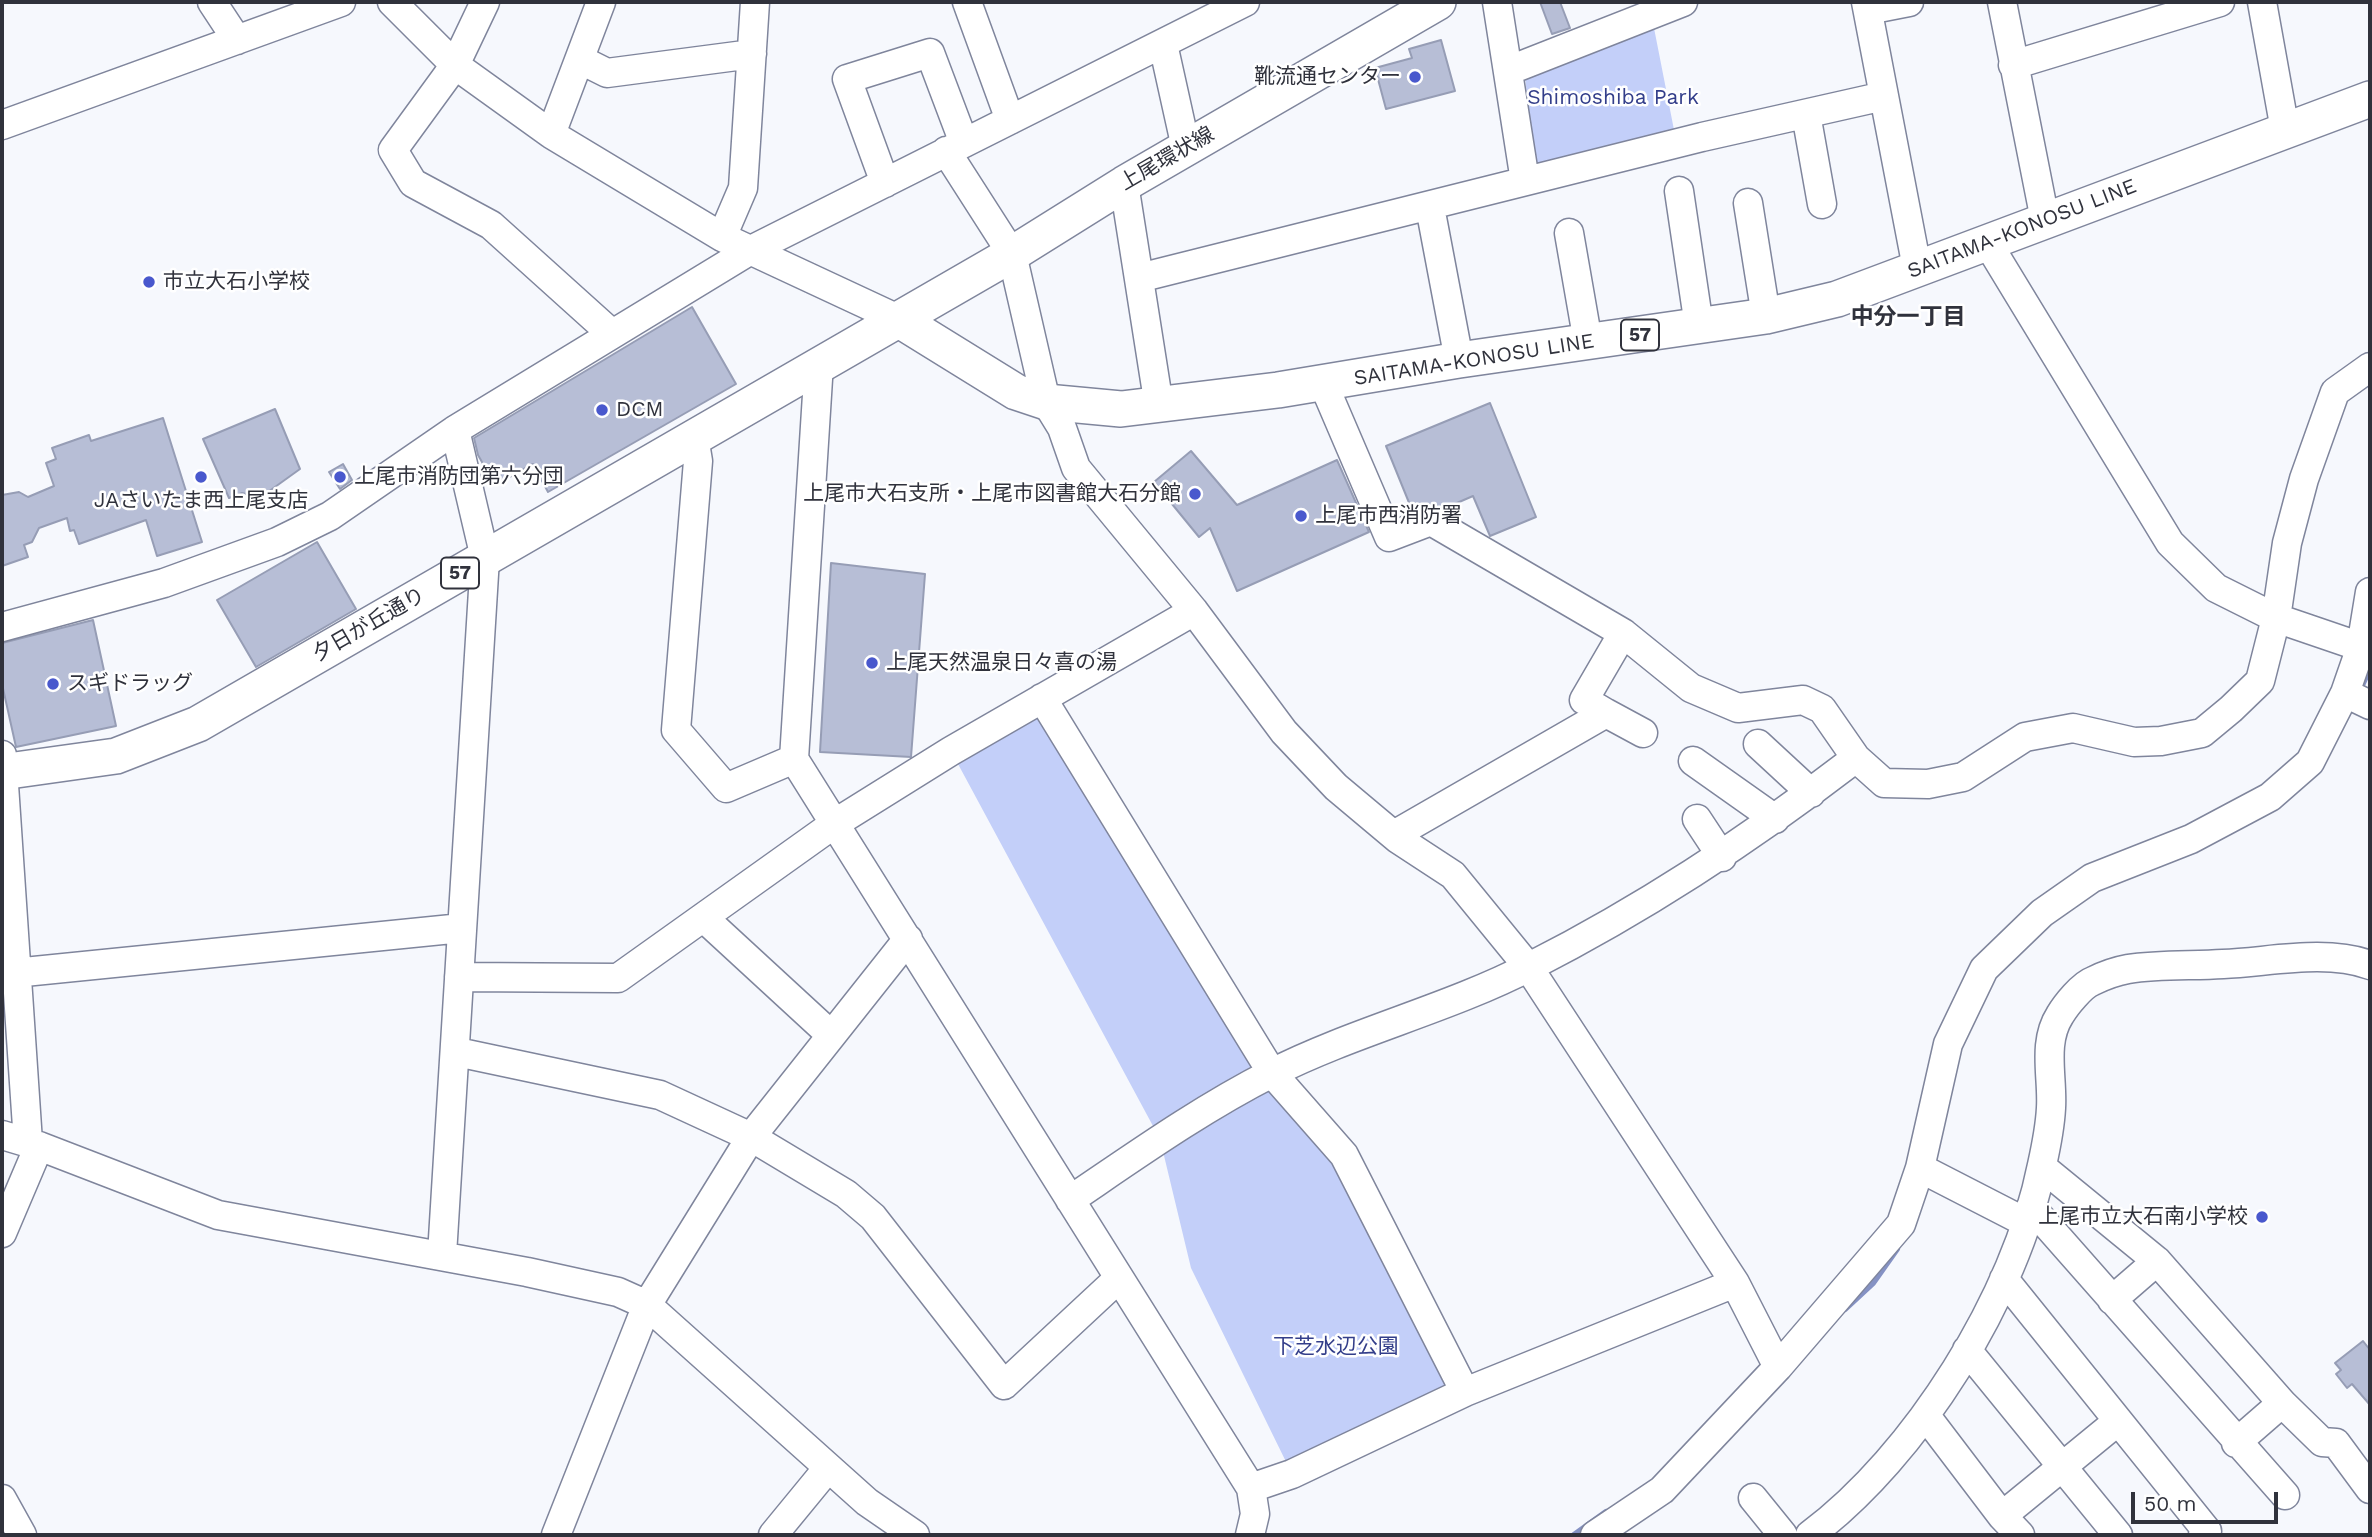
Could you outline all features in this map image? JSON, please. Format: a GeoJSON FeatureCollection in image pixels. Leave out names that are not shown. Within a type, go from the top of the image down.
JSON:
{"type":"FeatureCollection","features":[{"type":"Feature","properties":{"kind":"main road","name":"上尾環状線"},"geometry":{"type":"LineString","coordinates":[[898,319],[1438,2]]}},
{"type":"Feature","properties":{"kind":"main road","name":"SAITAMA-KONOSU LINE"},"geometry":{"type":"LineString","coordinates":[[898,319],[1016,392],[1046,402],[1121,409],[1323,383],[1459,360],[1766,316],[1837,299],[2370,99]]}},
{"type":"Feature","properties":{"kind":"main road","name":"夕日が丘通り"},"geometry":{"type":"LineString","coordinates":[[3,766],[117,756],[198,724],[898,319]]}},
{"type":"Feature","properties":{"kind":"street"},"geometry":{"type":"LineString","coordinates":[[212,2],[237,40]]}},
{"type":"Feature","properties":{"kind":"street"},"geometry":{"type":"LineString","coordinates":[[2,125],[341,2]]}},
{"type":"Feature","properties":{"kind":"street"},"geometry":{"type":"LineString","coordinates":[[392,2],[455,65],[551,135],[722,237],[898,319]]}},
{"type":"Feature","properties":{"kind":"street"},"geometry":{"type":"LineString","coordinates":[[485,2],[455,65],[393,150],[413,183],[491,225],[612,334]]}},
{"type":"Feature","properties":{"kind":"street"},"geometry":{"type":"LineString","coordinates":[[551,135],[601,2]]}},
{"type":"Feature","properties":{"kind":"street"},"geometry":{"type":"LineString","coordinates":[[722,237],[743,188],[755,2]]}},
{"type":"Feature","properties":{"kind":"street"},"geometry":{"type":"LineString","coordinates":[[967,2],[1010,120]]}},
{"type":"Feature","properties":{"kind":"street"},"geometry":{"type":"LineString","coordinates":[[2,627],[164,583],[277,542],[330,516],[455,430],[749,251],[1163,44],[1198,13],[1245,2]]}},
{"type":"Feature","properties":{"kind":"street"},"geometry":{"type":"LineString","coordinates":[[1497,2],[1510,70],[1525,181]]}},
{"type":"Feature","properties":{"kind":"street"},"geometry":{"type":"LineString","coordinates":[[1510,70],[1683,2]]}},
{"type":"Feature","properties":{"kind":"street"},"geometry":{"type":"LineString","coordinates":[[1909,2],[1867,6],[1917,268]]}},
{"type":"Feature","properties":{"kind":"street"},"geometry":{"type":"LineString","coordinates":[[2002,2],[2045,220]]}},
{"type":"Feature","properties":{"kind":"street"},"geometry":{"type":"LineString","coordinates":[[2013,65],[2220,2]]}},
{"type":"Feature","properties":{"kind":"street"},"geometry":{"type":"LineString","coordinates":[[2262,2],[2285,130]]}},
{"type":"Feature","properties":{"kind":"street"},"geometry":{"type":"LineString","coordinates":[[1163,44],[1186,148]]}},
{"type":"Feature","properties":{"kind":"street"},"geometry":{"type":"LineString","coordinates":[[885,183],[847,79],[930,53],[955,147],[1012,254],[1046,402],[1062,428],[1076,468],[1194,611],[1284,732],[1336,787],[1394,835],[1453,875],[1529,968],[1735,1283],[1778,1367]]}},
{"type":"Feature","properties":{"kind":"street"},"geometry":{"type":"LineString","coordinates":[[581,60],[607,74],[752,54]]}},
{"type":"Feature","properties":{"kind":"street"},"geometry":{"type":"LineString","coordinates":[[1139,278],[1525,181],[1884,96]]}},
{"type":"Feature","properties":{"kind":"street"},"geometry":{"type":"LineString","coordinates":[[1806,114],[1822,204]]}},
{"type":"Feature","properties":{"kind":"street"},"geometry":{"type":"LineString","coordinates":[[1124,184],[1159,406]]}},
{"type":"Feature","properties":{"kind":"street"},"geometry":{"type":"LineString","coordinates":[[1679,191],[1699,326]]}},
{"type":"Feature","properties":{"kind":"street"},"geometry":{"type":"LineString","coordinates":[[1748,204],[1766,316]]}},
{"type":"Feature","properties":{"kind":"street"},"geometry":{"type":"LineString","coordinates":[[1430,207],[1459,360]]}},
{"type":"Feature","properties":{"kind":"street"},"geometry":{"type":"LineString","coordinates":[[1569,233],[1588,342]]}},
{"type":"Feature","properties":{"kind":"street"},"geometry":{"type":"LineString","coordinates":[[1987,242],[2170,543],[2216,587],[2276,618],[2361,647]]}},
{"type":"Feature","properties":{"kind":"street"},"geometry":{"type":"LineString","coordinates":[[819,363],[794,759],[1251,1488],[1255,1514],[1250,1535]]}},
{"type":"Feature","properties":{"kind":"street"},"geometry":{"type":"LineString","coordinates":[[1323,383],[1389,537],[1431,522],[1623,633],[1691,688],[1738,708],[1803,700],[1822,709],[1856,758],[1884,783],[1928,784],[1963,778],[2025,737],[2061,730],[2073,728],[2134,742],[2202,733],[2260,681],[2276,618],[2287,543],[2304,479],[2334,392],[2370,367]]}},
{"type":"Feature","properties":{"kind":"street"},"geometry":{"type":"LineString","coordinates":[[442,1255],[457,1052],[459,977],[485,558],[455,430]]}},
{"type":"Feature","properties":{"kind":"street"},"geometry":{"type":"LineString","coordinates":[[694,437],[698,461],[676,730],[726,788],[794,759]]}},
{"type":"Feature","properties":{"kind":"street"},"geometry":{"type":"LineString","coordinates":[[1595,1535],[1662,1490],[1778,1367],[1900,1224],[1920,1168],[1948,1044],[1984,969],[2042,913],[2092,878],[2191,839],[2270,797],[2310,762],[2358,699],[2361,647],[2370,592]]}},
{"type":"Feature","properties":{"kind":"street"},"geometry":{"type":"LineString","coordinates":[[459,977],[618,978],[705,919],[834,824],[1042,698],[1194,611]]}},
{"type":"Feature","properties":{"kind":"street"},"geometry":{"type":"LineString","coordinates":[[1623,633],[1584,700],[1643,733]]}},
{"type":"Feature","properties":{"kind":"street"},"geometry":{"type":"LineString","coordinates":[[1042,698],[1272,1073],[1344,1155],[1465,1391]]}},
{"type":"Feature","properties":{"kind":"street"},"geometry":{"type":"LineString","coordinates":[[1394,835],[1606,713]]}},
{"type":"Feature","properties":{"kind":"street"},"geometry":{"type":"LineString","coordinates":[[1758,744],[1811,793]]}},
{"type":"Feature","properties":{"kind":"street"},"geometry":{"type":"LineString","coordinates":[[1070,1200],[1160,1139],[1272,1073],[1529,968],[1646,904],[1722,857],[1856,758]]}},
{"type":"Feature","properties":{"kind":"street"},"geometry":{"type":"LineString","coordinates":[[1693,761],[1775,819]]}},
{"type":"Feature","properties":{"kind":"street"},"geometry":{"type":"LineString","coordinates":[[2,1233],[23,1141],[3,766]]}},
{"type":"Feature","properties":{"kind":"street"},"geometry":{"type":"LineString","coordinates":[[1697,819],[1722,857]]}},
{"type":"Feature","properties":{"kind":"street"},"geometry":{"type":"LineString","coordinates":[[705,919],[831,1035]]}},
{"type":"Feature","properties":{"kind":"street"},"geometry":{"type":"LineString","coordinates":[[15,973],[462,928]]}},
{"type":"Feature","properties":{"kind":"street"},"geometry":{"type":"LineString","coordinates":[[556,1535],[647,1306],[751,1137],[908,939]]}},
{"type":"Feature","properties":{"kind":"street"},"geometry":{"type":"LineString","coordinates":[[1810,1535],[1841,1512],[1926,1416],[1967,1350],[2004,1279],[2029,1215],[2042,1167],[2052,1107],[2048,1057],[2059,1016],[2090,982],[2127,969],[2307,958],[2356,960],[2370,965]]}},
{"type":"Feature","properties":{"kind":"street"},"geometry":{"type":"LineString","coordinates":[[457,1052],[660,1095],[751,1137],[846,1194],[873,1217],[1004,1385],[1119,1278]]}},
{"type":"Feature","properties":{"kind":"street"},"geometry":{"type":"LineString","coordinates":[[23,1141],[218,1215],[442,1255],[618,1292],[647,1306],[867,1502],[915,1535]]}},
{"type":"Feature","properties":{"kind":"street"},"geometry":{"type":"LineString","coordinates":[[2042,1167],[2157,1261],[2283,1403],[2322,1442],[2336,1443],[2370,1489]]}},
{"type":"Feature","properties":{"kind":"street"},"geometry":{"type":"LineString","coordinates":[[1920,1168],[2029,1215],[2112,1300],[2236,1443],[2285,1495]]}},
{"type":"Feature","properties":{"kind":"street"},"geometry":{"type":"LineString","coordinates":[[2112,1300],[2157,1261]]}},
{"type":"Feature","properties":{"kind":"street"},"geometry":{"type":"LineString","coordinates":[[2004,1279],[2207,1531],[2203,1535]]}},
{"type":"Feature","properties":{"kind":"street"},"geometry":{"type":"LineString","coordinates":[[1251,1488],[1292,1474],[1465,1391],[1735,1283]]}},
{"type":"Feature","properties":{"kind":"street"},"geometry":{"type":"LineString","coordinates":[[1967,1350],[2118,1535]]}},
{"type":"Feature","properties":{"kind":"street"},"geometry":{"type":"LineString","coordinates":[[2236,1443],[2283,1403]]}},
{"type":"Feature","properties":{"kind":"street"},"geometry":{"type":"LineString","coordinates":[[1926,1416],[2011,1526],[2063,1466],[2118,1421]]}},
{"type":"Feature","properties":{"kind":"street"},"geometry":{"type":"LineString","coordinates":[[773,1535],[828,1468]]}},
{"type":"Feature","properties":{"kind":"street"},"geometry":{"type":"LineString","coordinates":[[1753,1497],[1783,1535]]}},
{"type":"Feature","properties":{"kind":"street"},"geometry":{"type":"LineString","coordinates":[[2,1499],[22,1535]]}},
{"type":"Feature","properties":{"kind":"green space","name":"Shimoshiba Park"},"geometry":{"type":"Polygon","coordinates":[[[1654,28],[1675,135],[1535,170],[1525,77],[1654,28]]]}},
{"type":"Feature","properties":{"kind":"green space","name":"下芝水辺公園"},"geometry":{"type":"Polygon","coordinates":[[[1042,698],[1272,1073],[1344,1155],[1465,1392],[1292,1474],[1191,1268],[1160,1139],[951,751],[1042,698]]]}},
{"type":"Feature","properties":{"kind":"building"},"geometry":{"type":"Polygon","coordinates":[[[1540,2],[1560,2],[1570,28],[1552,34],[1540,2]]]}},
{"type":"Feature","properties":{"kind":"building"},"geometry":{"type":"Polygon","coordinates":[[[1441,40],[1455,91],[1386,109],[1375,68],[1412,58],[1409,49],[1441,40]]]}},
{"type":"Feature","properties":{"kind":"building","name":"DCM"},"geometry":{"type":"Polygon","coordinates":[[[692,307],[736,384],[548,492],[533,464],[495,485],[478,455],[474,438],[692,307]]]}},
{"type":"Feature","properties":{"kind":"building"},"geometry":{"type":"Polygon","coordinates":[[[1490,403],[1536,517],[1490,536],[1473,496],[1443,509],[1432,504],[1412,510],[1386,446],[1490,403]]]}},
{"type":"Feature","properties":{"kind":"building"},"geometry":{"type":"Polygon","coordinates":[[[275,409],[300,469],[268,492],[255,496],[242,493],[229,498],[203,439],[275,409]]]}},
{"type":"Feature","properties":{"kind":"building"},"geometry":{"type":"Polygon","coordinates":[[[163,418],[202,542],[157,556],[146,520],[79,544],[74,530],[70,531],[67,518],[39,528],[32,542],[24,545],[28,557],[2,566],[2,495],[19,492],[28,497],[54,486],[46,463],[56,459],[52,448],[89,435],[91,441],[163,418]]]}},
{"type":"Feature","properties":{"kind":"building","name":"上尾市西消防署"},"geometry":{"type":"Polygon","coordinates":[[[1191,451],[1237,505],[1337,460],[1369,532],[1237,591],[1210,528],[1199,537],[1154,482],[1191,451]]]}},
{"type":"Feature","properties":{"kind":"building"},"geometry":{"type":"Polygon","coordinates":[[[343,464],[352,480],[340,489],[329,472],[343,464]]]}},
{"type":"Feature","properties":{"kind":"building"},"geometry":{"type":"Polygon","coordinates":[[[317,542],[356,609],[256,667],[217,600],[317,542]]]}},
{"type":"Feature","properties":{"kind":"building","name":"上尾天然温泉日々喜の湯"},"geometry":{"type":"Polygon","coordinates":[[[831,563],[925,574],[911,757],[820,752],[831,563]]]}},
{"type":"Feature","properties":{"kind":"building"},"geometry":{"type":"Polygon","coordinates":[[[93,620],[116,726],[16,747],[2,684],[2,643],[93,620]]]}},
{"type":"Feature","properties":{"kind":"building"},"geometry":{"type":"Polygon","coordinates":[[[2363,1341],[2370,1350],[2370,1405],[2352,1384],[2347,1388],[2336,1374],[2341,1370],[2335,1363],[2363,1341]]]}},
{"type":"Feature","properties":{"kind":"waterway"},"geometry":{"type":"LineString","coordinates":[[2359,692],[2370,668]]}},
{"type":"Feature","properties":{"kind":"waterway"},"geometry":{"type":"LineString","coordinates":[[1845,1309],[1873,1283],[1897,1249]]}},
{"type":"Feature","properties":{"kind":"waterway"},"geometry":{"type":"LineString","coordinates":[[1574,1535],[1606,1512]]}},
{"type":"Feature","properties":{"kind":"place","name":"靴流通センター"},"geometry":{"type":"Point","coordinates":[1415,77]}},
{"type":"Feature","properties":{"kind":"place","name":"市立大石小学校"},"geometry":{"type":"Point","coordinates":[149,282]}},
{"type":"Feature","properties":{"kind":"place","name":"DCM"},"geometry":{"type":"Point","coordinates":[602,410]}},
{"type":"Feature","properties":{"kind":"place","name":"JAさいたま西上尾支店"},"geometry":{"type":"Point","coordinates":[201,477]}},
{"type":"Feature","properties":{"kind":"place","name":"上尾市消防団第六分団"},"geometry":{"type":"Point","coordinates":[340,477]}},
{"type":"Feature","properties":{"kind":"place","name":"上尾市大石支所・上尾市図書館大石分館"},"geometry":{"type":"Point","coordinates":[1195,494]}},
{"type":"Feature","properties":{"kind":"place","name":"上尾市西消防署"},"geometry":{"type":"Point","coordinates":[1301,516]}},
{"type":"Feature","properties":{"kind":"place","name":"上尾天然温泉日々喜の湯"},"geometry":{"type":"Point","coordinates":[872,663]}},
{"type":"Feature","properties":{"kind":"place","name":"スギドラッグ"},"geometry":{"type":"Point","coordinates":[53,684]}},
{"type":"Feature","properties":{"kind":"place","name":"上尾市立大石南小学校"},"geometry":{"type":"Point","coordinates":[2262,1217]}},
{"type":"Feature","properties":{"kind":"district","name":"中分一丁目"},"geometry":{"type":"Point","coordinates":[1908,317]}}]}
